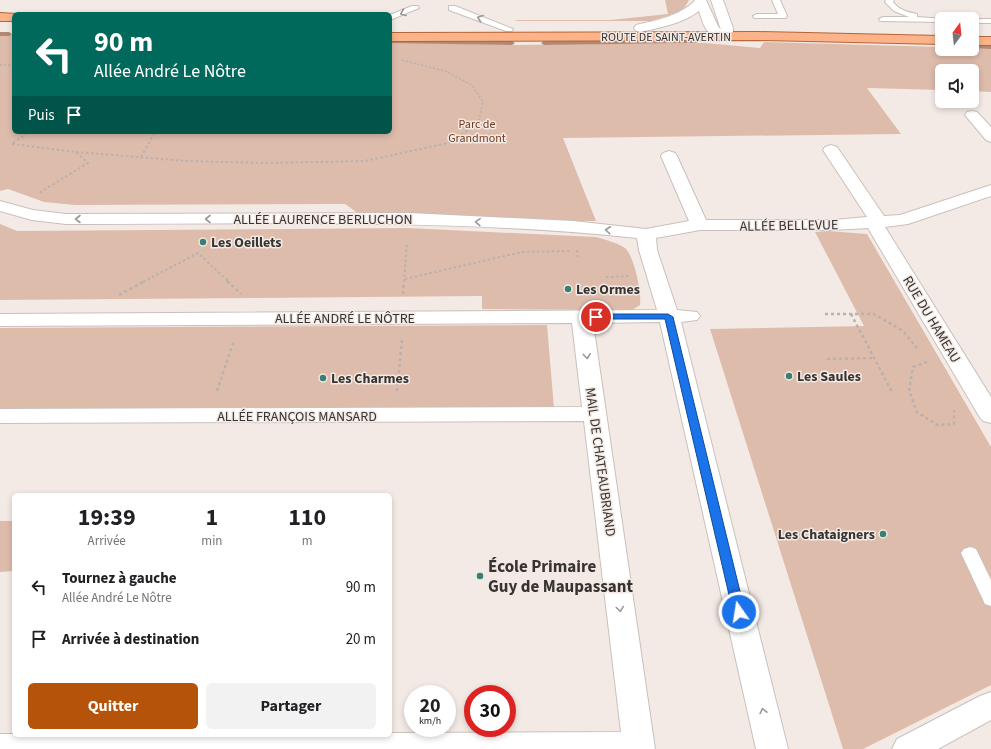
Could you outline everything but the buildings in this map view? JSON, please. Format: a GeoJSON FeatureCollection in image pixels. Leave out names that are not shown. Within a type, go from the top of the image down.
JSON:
{"type":"FeatureCollection","features":[{"type":"Feature","properties":{"kind":"main road"},"geometry":{"type":"LineString","coordinates":[[0,17],[12,17]]}},
{"type":"Feature","properties":{"kind":"main road","name":"ROUTE DE SAINT-AVERTIN"},"geometry":{"type":"LineString","coordinates":[[392,37],[726,32],[935,24]]}},
{"type":"Feature","properties":{"kind":"main road"},"geometry":{"type":"LineString","coordinates":[[0,28],[12,29]]}},
{"type":"Feature","properties":{"kind":"main road","name":"ROUTE DE SAINT-AVERTIN"},"geometry":{"type":"LineString","coordinates":[[392,28],[712,28]]}},
{"type":"Feature","properties":{"kind":"main road","name":"ROUTE DE SAINT-AVERTIN"},"geometry":{"type":"LineString","coordinates":[[726,32],[935,40]]}},
{"type":"Feature","properties":{"kind":"main road"},"geometry":{"type":"LineString","coordinates":[[979,33],[991,33]]}},
{"type":"Feature","properties":{"kind":"main road"},"geometry":{"type":"LineString","coordinates":[[979,41],[991,41]]}},
{"type":"Feature","properties":{"kind":"street"},"geometry":{"type":"LineString","coordinates":[[717,0],[726,32]]}},
{"type":"Feature","properties":{"kind":"street"},"geometry":{"type":"LineString","coordinates":[[640,28],[674,20],[684,16],[691,12],[700,2],[712,28],[726,32]]}},
{"type":"Feature","properties":{"kind":"street"},"geometry":{"type":"LineString","coordinates":[[972,115],[991,137]]}},
{"type":"Feature","properties":{"kind":"street"},"geometry":{"type":"LineString","coordinates":[[831,150],[876,222]]}},
{"type":"Feature","properties":{"kind":"street"},"geometry":{"type":"LineString","coordinates":[[669,156],[700,226]]}},
{"type":"Feature","properties":{"kind":"street","name":"ALLÉE BELLEVUE"},"geometry":{"type":"LineString","coordinates":[[646,234],[700,226],[833,225],[902,220],[991,190]]}},
{"type":"Feature","properties":{"kind":"street","name":"ALLÉE LAURENCE BERLUCHON"},"geometry":{"type":"LineString","coordinates":[[5,208],[32,215],[66,219],[409,218],[573,226],[646,234]]}},
{"type":"Feature","properties":{"kind":"street","name":"RUE DU HAMEAU"},"geometry":{"type":"LineString","coordinates":[[876,222],[991,416]]}},
{"type":"Feature","properties":{"kind":"street"},"geometry":{"type":"LineString","coordinates":[[646,234],[648,250],[679,316],[772,749]]}},
{"type":"Feature","properties":{"kind":"street","name":"ALLÉE ANDRÉ LE NÔTRE"},"geometry":{"type":"LineString","coordinates":[[0,320],[403,308],[582,317],[679,316]]}},
{"type":"Feature","properties":{"kind":"street","name":"MAIL DE CHATEAUBRIAND"},"geometry":{"type":"LineString","coordinates":[[582,317],[639,748]]}},
{"type":"Feature","properties":{"kind":"street","name":"ALLÉE FRANÇOIS MANSARD"},"geometry":{"type":"LineString","coordinates":[[0,416],[395,416],[594,414]]}},
{"type":"Feature","properties":{"kind":"street"},"geometry":{"type":"LineString","coordinates":[[908,749],[991,705]]}},
{"type":"Feature","properties":{"kind":"street"},"geometry":{"type":"LineString","coordinates":[[0,748],[639,748]]}},
{"type":"Feature","properties":{"kind":"lane"},"geometry":{"type":"LineString","coordinates":[[757,16],[783,16],[776,0]]}},
{"type":"Feature","properties":{"kind":"lane"},"geometry":{"type":"LineString","coordinates":[[890,0],[889,2],[898,11],[935,22]]}},
{"type":"Feature","properties":{"kind":"lane"},"geometry":{"type":"LineString","coordinates":[[392,17],[415,8]]}},
{"type":"Feature","properties":{"kind":"lane"},"geometry":{"type":"LineString","coordinates":[[452,8],[509,28]]}},
{"type":"Feature","properties":{"kind":"lane"},"geometry":{"type":"LineString","coordinates":[[883,19],[935,23]]}},
{"type":"Feature","properties":{"kind":"lane"},"geometry":{"type":"LineString","coordinates":[[979,21],[991,21]]}},
{"type":"Feature","properties":{"kind":"lane"},"geometry":{"type":"LineString","coordinates":[[970,553],[991,599]]}},
{"type":"Feature","properties":{"kind":"path"},"geometry":{"type":"LineString","coordinates":[[25,134],[12,144],[76,152],[186,161],[264,163],[365,161],[448,143],[479,123],[483,102],[472,85],[445,71],[401,60]]}},
{"type":"Feature","properties":{"kind":"path"},"geometry":{"type":"LineString","coordinates":[[0,65],[12,65]]}},
{"type":"Feature","properties":{"kind":"path"},"geometry":{"type":"LineString","coordinates":[[141,158],[153,134]]}},
{"type":"Feature","properties":{"kind":"path"},"geometry":{"type":"LineString","coordinates":[[5,208],[88,163],[76,152]]}},
{"type":"Feature","properties":{"kind":"path"},"geometry":{"type":"LineString","coordinates":[[395,416],[409,218]]}},
{"type":"Feature","properties":{"kind":"path"},"geometry":{"type":"LineString","coordinates":[[405,279],[522,252],[578,251]]}},
{"type":"Feature","properties":{"kind":"path"},"geometry":{"type":"LineString","coordinates":[[117,297],[198,253]]}},
{"type":"Feature","properties":{"kind":"path"},"geometry":{"type":"LineString","coordinates":[[826,314],[874,314],[903,332],[918,350]]}},
{"type":"Feature","properties":{"kind":"path"},"geometry":{"type":"LineString","coordinates":[[851,314],[892,392]]}},
{"type":"Feature","properties":{"kind":"path"},"geometry":{"type":"LineString","coordinates":[[923,356],[932,368]]}},
{"type":"Feature","properties":{"kind":"path"},"geometry":{"type":"LineString","coordinates":[[828,359],[874,358]]}},
{"type":"Feature","properties":{"kind":"path"},"geometry":{"type":"LineString","coordinates":[[928,362],[913,367],[909,391],[918,412],[937,425],[954,424],[954,408]]}},
{"type":"Feature","properties":{"kind":"green space"},"geometry":{"type":"Polygon","coordinates":[[[665,0],[689,0],[685,7],[677,13],[650,21],[514,20],[611,20],[668,14],[665,0]]]}},
{"type":"Feature","properties":{"kind":"green space","name":"Parc de Grandmont"},"geometry":{"type":"Polygon","coordinates":[[[0,35],[12,35],[12,134],[392,134],[392,42],[515,45],[705,43],[760,48],[764,42],[935,47],[935,56],[979,56],[979,48],[991,48],[991,92],[979,91],[979,64],[935,64],[935,90],[867,88],[901,134],[563,138],[596,221],[527,221],[359,214],[345,204],[75,205],[44,202],[8,189],[0,191],[0,35]]]}},
{"type":"Feature","properties":{"kind":"green space"},"geometry":{"type":"Polygon","coordinates":[[[0,224],[17,231],[407,228],[596,237],[618,244],[625,248],[628,252],[637,275],[640,292],[640,305],[632,310],[482,309],[482,296],[0,300],[0,224]]]}},
{"type":"Feature","properties":{"kind":"green space"},"geometry":{"type":"Polygon","coordinates":[[[828,231],[867,234],[991,447],[991,685],[863,749],[843,749],[710,329],[864,326],[815,232],[828,231]]]}},
{"type":"Feature","properties":{"kind":"green space"},"geometry":{"type":"Polygon","coordinates":[[[547,325],[554,408],[0,410],[0,328],[547,325]]]}},
{"type":"Feature","properties":{"kind":"green space"},"geometry":{"type":"Polygon","coordinates":[[[0,521],[12,521],[12,571],[0,572],[0,521]]]}},
{"type":"Feature","properties":{"kind":"waterway"},"geometry":{"type":"LineString","coordinates":[[0,34],[9,34]]}},
{"type":"Feature","properties":{"kind":"waterway"},"geometry":{"type":"LineString","coordinates":[[392,41],[512,43]]}},
{"type":"Feature","properties":{"kind":"waterway"},"geometry":{"type":"LineString","coordinates":[[544,43],[695,42]]}},
{"type":"Feature","properties":{"kind":"waterway"},"geometry":{"type":"LineString","coordinates":[[979,46],[991,47]]}},
{"type":"Feature","properties":{"kind":"place","name":"Les Oeillets"},"geometry":{"type":"Point","coordinates":[203,242]}},
{"type":"Feature","properties":{"kind":"place","name":"Les Ormes"},"geometry":{"type":"Point","coordinates":[568,289]}},
{"type":"Feature","properties":{"kind":"place","name":"Les Saules"},"geometry":{"type":"Point","coordinates":[789,376]}},
{"type":"Feature","properties":{"kind":"place","name":"Les Charmes"},"geometry":{"type":"Point","coordinates":[323,378]}},
{"type":"Feature","properties":{"kind":"place","name":"Les Chataigners"},"geometry":{"type":"Point","coordinates":[883,534]}},
{"type":"Feature","properties":{"kind":"place","name":"École Primaire Guy de Maupassant"},"geometry":{"type":"Point","coordinates":[480,576]}},
{"type":"Feature","properties":{"kind":"route"},"geometry":{"type":"LineString","coordinates":[[596,317],[668,317],[739,612]]}}]}
